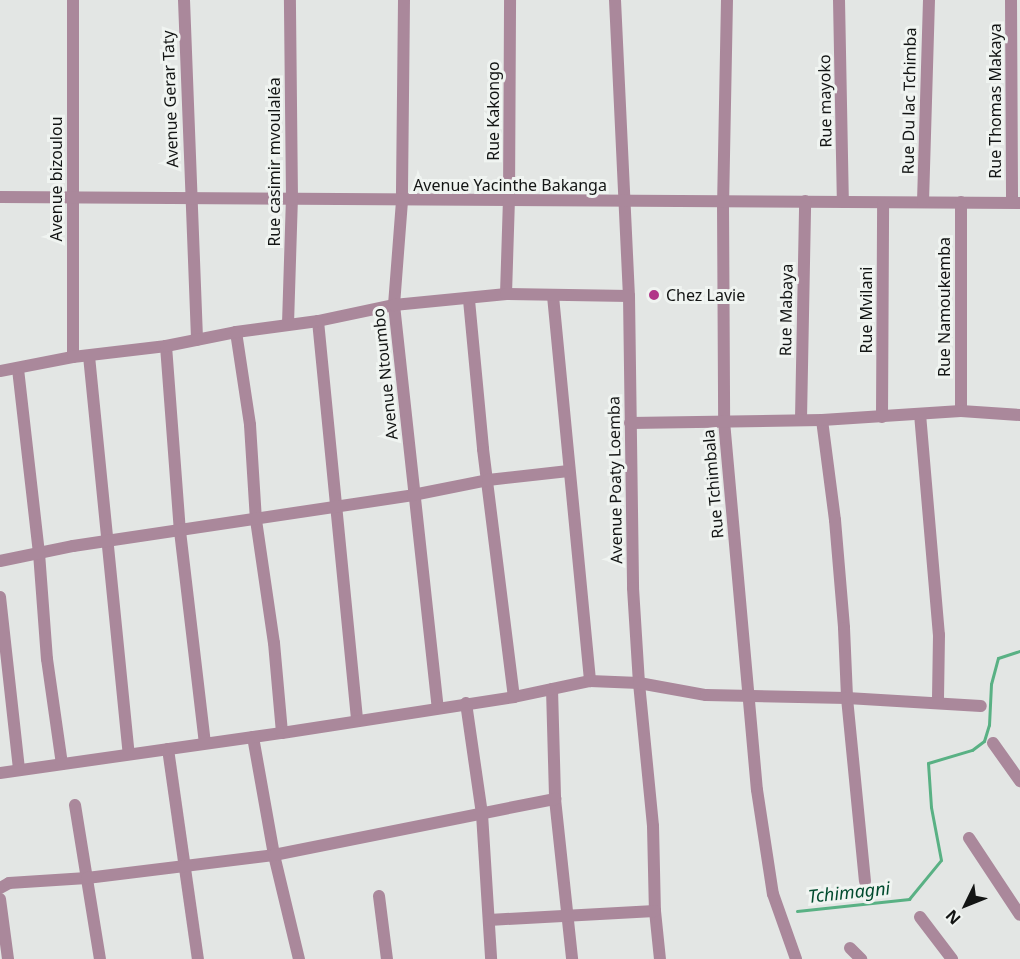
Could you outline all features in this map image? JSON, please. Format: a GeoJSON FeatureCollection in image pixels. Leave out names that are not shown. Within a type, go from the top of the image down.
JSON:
{"type":"FeatureCollection","features":[{"type":"Feature","properties":{"kind":"street","name":"Avenue bizoulou"},"geometry":{"type":"LineString","coordinates":[[73,0],[73,357]]}},
{"type":"Feature","properties":{"kind":"street","name":"Avenue Gerar Taty"},"geometry":{"type":"LineString","coordinates":[[184,0],[189,197],[197,340]]}},
{"type":"Feature","properties":{"kind":"street","name":"Rue casimir mvoulaléa"},"geometry":{"type":"LineString","coordinates":[[288,324],[292,200],[290,0]]}},
{"type":"Feature","properties":{"kind":"street","name":"Avenue Ntoumbo"},"geometry":{"type":"LineString","coordinates":[[404,0],[402,201],[394,305],[438,708]]}},
{"type":"Feature","properties":{"kind":"street","name":"Rue Kakongo"},"geometry":{"type":"LineString","coordinates":[[506,294],[510,0]]}},
{"type":"Feature","properties":{"kind":"street","name":"Avenue Poaty Loemba"},"geometry":{"type":"LineString","coordinates":[[615,0],[629,296],[633,577],[639,683],[653,826],[655,911],[660,959]]}},
{"type":"Feature","properties":{"kind":"street","name":"Rue Tchimbala"},"geometry":{"type":"LineString","coordinates":[[728,0],[723,203],[724,421],[757,790],[773,894],[796,959]]}},
{"type":"Feature","properties":{"kind":"street","name":"Rue mayoko"},"geometry":{"type":"LineString","coordinates":[[839,0],[843,202]]}},
{"type":"Feature","properties":{"kind":"street","name":"Rue Du lac Tchimba"},"geometry":{"type":"LineString","coordinates":[[923,202],[928,0]]}},
{"type":"Feature","properties":{"kind":"street","name":"Rue Thomas Makaya"},"geometry":{"type":"LineString","coordinates":[[1011,0],[1016,202]]}},
{"type":"Feature","properties":{"kind":"street","name":"Avenue Yacinthe Bakanga"},"geometry":{"type":"LineString","coordinates":[[0,197],[723,203],[1016,202]]}},
{"type":"Feature","properties":{"kind":"street","name":"Rue Mabaya"},"geometry":{"type":"LineString","coordinates":[[801,419],[805,201]]}},
{"type":"Feature","properties":{"kind":"street","name":"Rue Namoukemba"},"geometry":{"type":"LineString","coordinates":[[961,202],[961,411]]}},
{"type":"Feature","properties":{"kind":"street","name":"Rue Mvilani"},"geometry":{"type":"LineString","coordinates":[[882,417],[883,203]]}},
{"type":"Feature","properties":{"kind":"street"},"geometry":{"type":"LineString","coordinates":[[0,371],[73,357],[166,346],[236,332],[318,321],[394,305],[469,300],[506,294],[629,296]]}},
{"type":"Feature","properties":{"kind":"street"},"geometry":{"type":"LineString","coordinates":[[554,296],[568,471],[591,681]]}},
{"type":"Feature","properties":{"kind":"street"},"geometry":{"type":"LineString","coordinates":[[469,300],[483,449],[514,696]]}},
{"type":"Feature","properties":{"kind":"street"},"geometry":{"type":"LineString","coordinates":[[318,321],[357,721]]}},
{"type":"Feature","properties":{"kind":"street"},"geometry":{"type":"LineString","coordinates":[[236,332],[250,425],[256,520],[274,643],[282,733]]}},
{"type":"Feature","properties":{"kind":"street"},"geometry":{"type":"LineString","coordinates":[[166,346],[180,531],[205,744]]}},
{"type":"Feature","properties":{"kind":"street"},"geometry":{"type":"LineString","coordinates":[[89,356],[129,754]]}},
{"type":"Feature","properties":{"kind":"street"},"geometry":{"type":"LineString","coordinates":[[18,369],[39,553],[47,659],[62,764]]}},
{"type":"Feature","properties":{"kind":"street"},"geometry":{"type":"LineString","coordinates":[[630,423],[822,420],[961,411],[1020,415]]}},
{"type":"Feature","properties":{"kind":"street"},"geometry":{"type":"LineString","coordinates":[[920,414],[939,635],[938,702]]}},
{"type":"Feature","properties":{"kind":"street"},"geometry":{"type":"LineString","coordinates":[[822,420],[837,542],[847,698],[865,881]]}},
{"type":"Feature","properties":{"kind":"street"},"geometry":{"type":"LineString","coordinates":[[0,561],[107,542],[413,495],[488,480],[568,471]]}},
{"type":"Feature","properties":{"kind":"street"},"geometry":{"type":"LineString","coordinates":[[0,597],[19,770]]}},
{"type":"Feature","properties":{"kind":"street"},"geometry":{"type":"LineString","coordinates":[[0,773],[282,733],[514,696],[591,681],[639,683],[706,695],[748,694],[981,706]]}},
{"type":"Feature","properties":{"kind":"street"},"geometry":{"type":"LineString","coordinates":[[552,689],[555,799],[572,959]]}},
{"type":"Feature","properties":{"kind":"street"},"geometry":{"type":"LineString","coordinates":[[466,703],[482,814],[491,959]]}},
{"type":"Feature","properties":{"kind":"street"},"geometry":{"type":"LineString","coordinates":[[253,737],[274,855],[299,959]]}},
{"type":"Feature","properties":{"kind":"street"},"geometry":{"type":"LineString","coordinates":[[993,743],[1020,781]]}},
{"type":"Feature","properties":{"kind":"street"},"geometry":{"type":"LineString","coordinates":[[168,749],[198,959]]}},
{"type":"Feature","properties":{"kind":"street"},"geometry":{"type":"LineString","coordinates":[[0,888],[9,883],[87,878],[274,855],[555,799]]}},
{"type":"Feature","properties":{"kind":"street"},"geometry":{"type":"LineString","coordinates":[[75,805],[100,959]]}},
{"type":"Feature","properties":{"kind":"street"},"geometry":{"type":"LineString","coordinates":[[969,838],[1020,915]]}},
{"type":"Feature","properties":{"kind":"street"},"geometry":{"type":"LineString","coordinates":[[379,896],[387,959]]}},
{"type":"Feature","properties":{"kind":"street"},"geometry":{"type":"LineString","coordinates":[[0,899],[8,959]]}},
{"type":"Feature","properties":{"kind":"street"},"geometry":{"type":"LineString","coordinates":[[489,920],[655,911]]}},
{"type":"Feature","properties":{"kind":"street"},"geometry":{"type":"LineString","coordinates":[[920,917],[952,959]]}},
{"type":"Feature","properties":{"kind":"street"},"geometry":{"type":"LineString","coordinates":[[850,948],[861,959]]}},
{"type":"Feature","properties":{"kind":"waterway","name":"Tchimagni"},"geometry":{"type":"LineString","coordinates":[[797,911],[909,899],[941,860],[931,807],[928,763],[972,750],[984,741],[989,725],[991,684],[998,658],[1020,651]]}},
{"type":"Feature","properties":{"kind":"place","name":"Chez Lavie"},"geometry":{"type":"Point","coordinates":[654,295]}}]}
